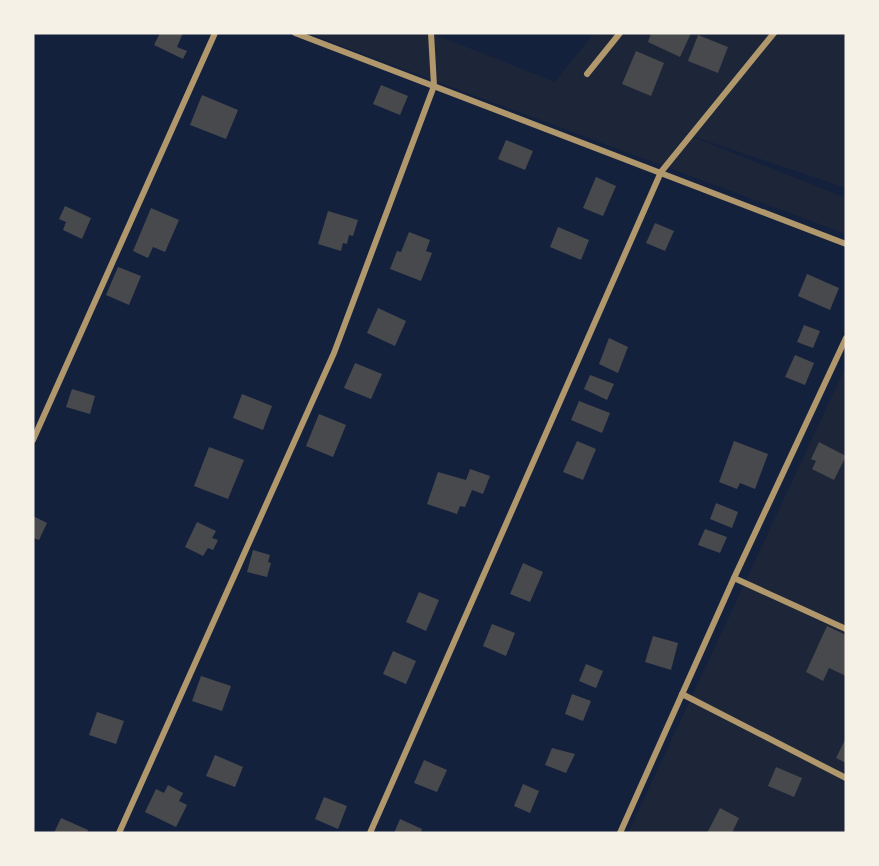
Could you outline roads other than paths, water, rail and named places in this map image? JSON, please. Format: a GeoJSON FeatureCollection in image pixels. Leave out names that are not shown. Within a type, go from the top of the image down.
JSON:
{"type":"FeatureCollection","features":[{"type":"Feature","properties":{"kind":"street"},"geometry":{"type":"LineString","coordinates":[[33,440],[215,33]]}},
{"type":"Feature","properties":{"kind":"street"},"geometry":{"type":"LineString","coordinates":[[295,33],[846,244]]}},
{"type":"Feature","properties":{"kind":"street"},"geometry":{"type":"LineString","coordinates":[[119,833],[334,353],[434,86],[431,33]]}},
{"type":"Feature","properties":{"kind":"street"},"geometry":{"type":"LineString","coordinates":[[586,74],[620,33]]}},
{"type":"Feature","properties":{"kind":"street"},"geometry":{"type":"LineString","coordinates":[[370,833],[662,172],[774,33]]}},
{"type":"Feature","properties":{"kind":"street"},"geometry":{"type":"LineString","coordinates":[[620,833],[734,578],[846,338]]}},
{"type":"Feature","properties":{"kind":"street"},"geometry":{"type":"LineString","coordinates":[[734,578],[846,629]]}},
{"type":"Feature","properties":{"kind":"street"},"geometry":{"type":"LineString","coordinates":[[682,694],[846,778]]}}]}
